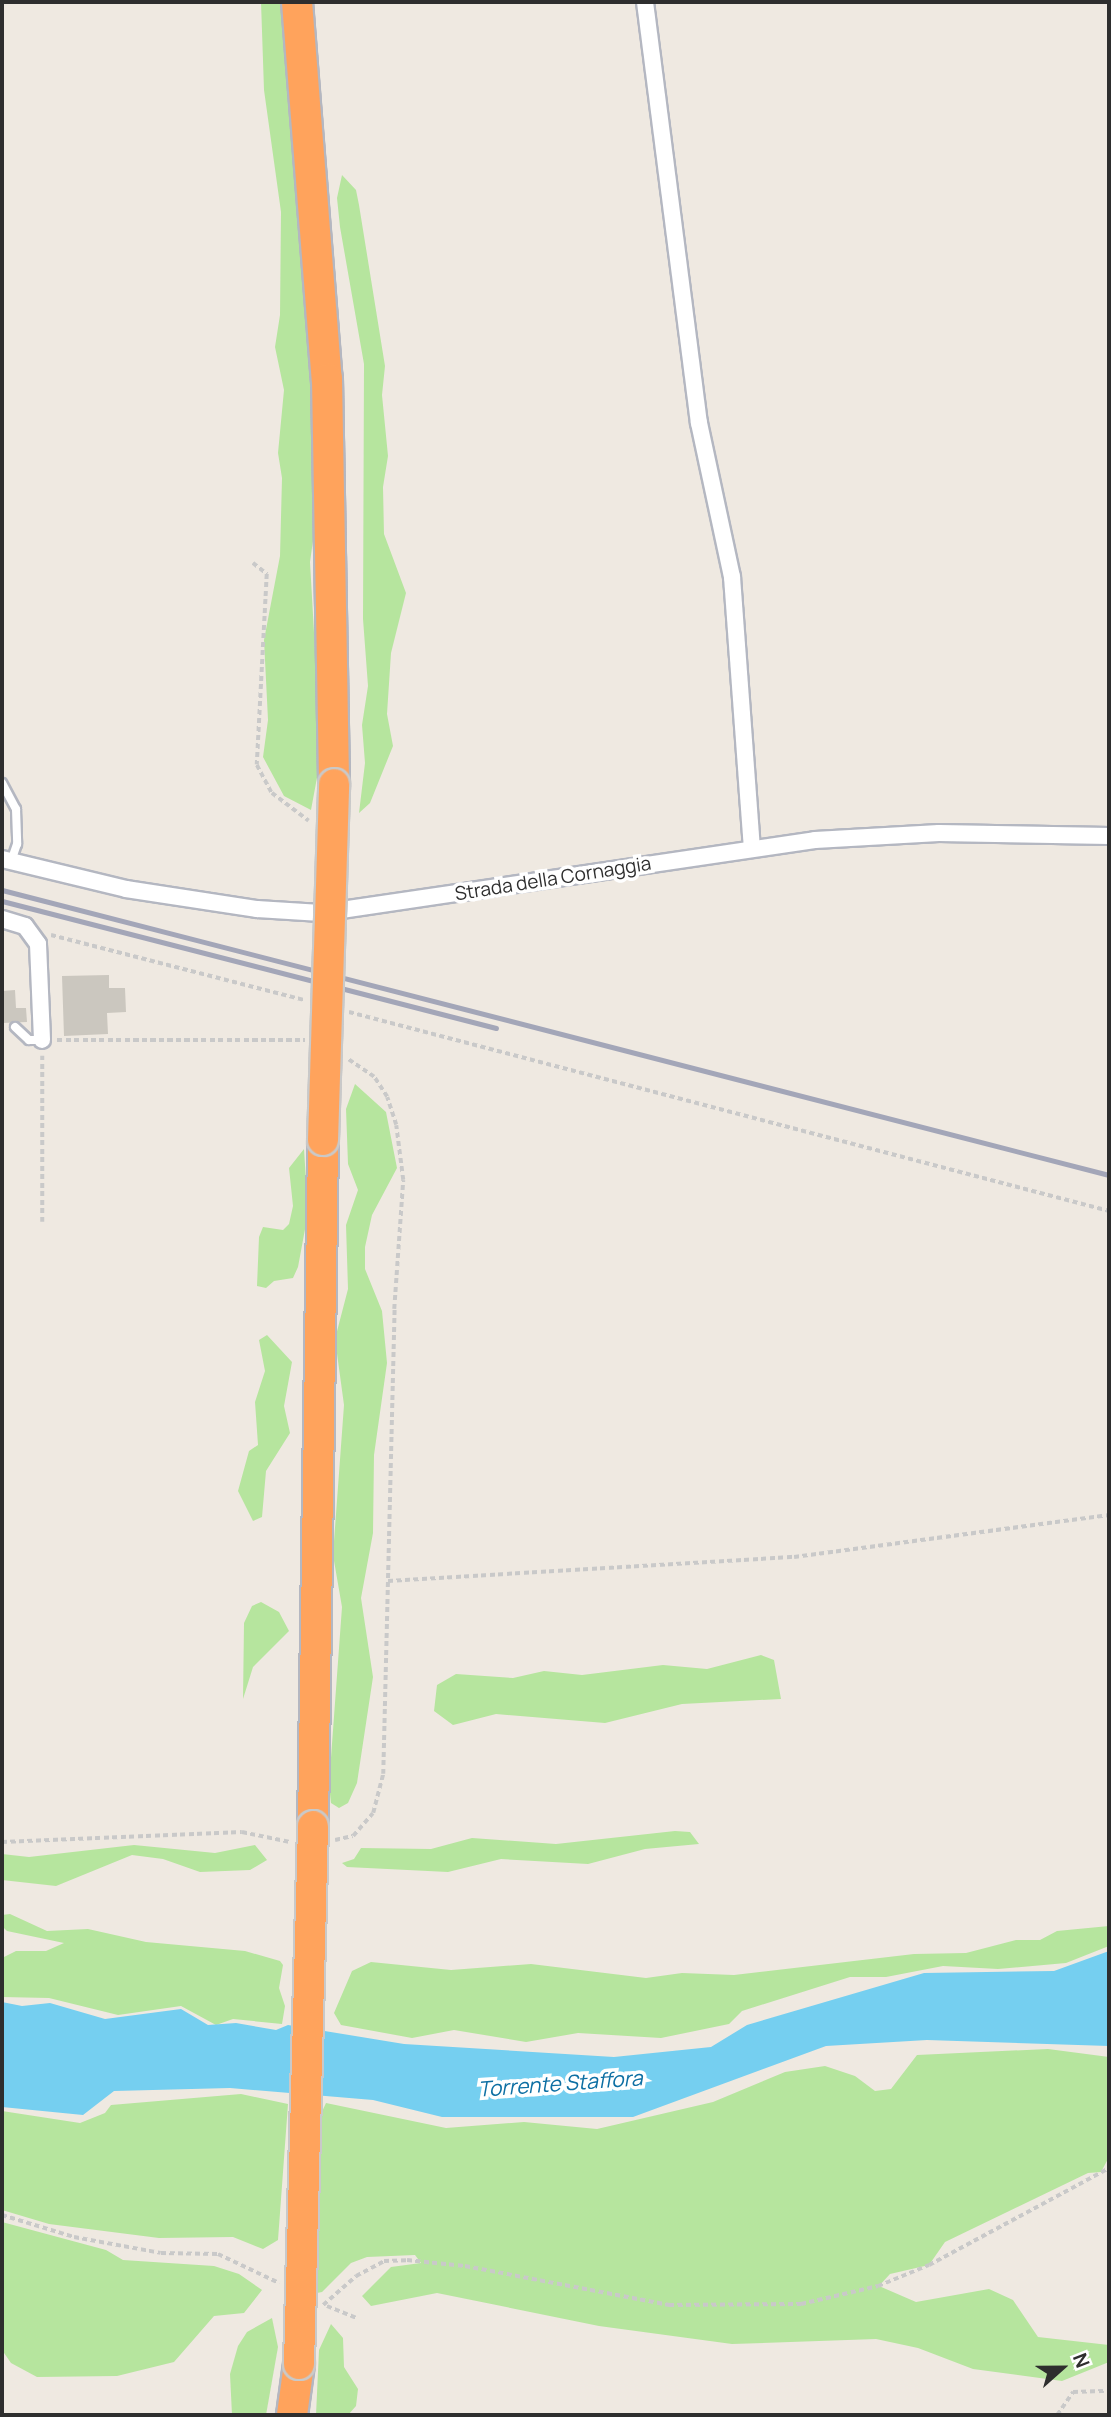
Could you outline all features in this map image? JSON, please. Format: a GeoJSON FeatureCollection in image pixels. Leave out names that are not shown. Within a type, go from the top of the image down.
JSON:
{"type":"FeatureCollection","features":[{"type":"Feature","properties":{"kind":"highway"},"geometry":{"type":"LineString","coordinates":[[292,2415],[299,2364],[313,1826],[323,1140],[334,784],[327,379],[297,2]]}},
{"type":"Feature","properties":{"kind":"street"},"geometry":{"type":"LineString","coordinates":[[645,2],[699,423],[732,577],[752,847]]}},
{"type":"Feature","properties":{"kind":"street","name":"Strada della Cornaggia"},"geometry":{"type":"LineString","coordinates":[[6,860],[126,889],[257,909],[321,913],[752,847],[939,833],[1109,836]]}},
{"type":"Feature","properties":{"kind":"street"},"geometry":{"type":"LineString","coordinates":[[2,919],[32,932],[41,953],[42,1040]]}},
{"type":"Feature","properties":{"kind":"lane"},"geometry":{"type":"LineString","coordinates":[[2,783],[16,809],[17,844],[6,860]]}},
{"type":"Feature","properties":{"kind":"lane"},"geometry":{"type":"LineString","coordinates":[[15,1027],[29,1040],[42,1040]]}},
{"type":"Feature","properties":{"kind":"path"},"geometry":{"type":"LineString","coordinates":[[253,563],[267,574],[257,765],[272,793],[313,824]]}},
{"type":"Feature","properties":{"kind":"path"},"geometry":{"type":"LineString","coordinates":[[32,932],[318,1004]]}},
{"type":"Feature","properties":{"kind":"path"},"geometry":{"type":"LineString","coordinates":[[344,1011],[1109,1211]]}},
{"type":"Feature","properties":{"kind":"path"},"geometry":{"type":"LineString","coordinates":[[42,1040],[42,1222]]}},
{"type":"Feature","properties":{"kind":"path"},"geometry":{"type":"LineString","coordinates":[[388,1581],[794,1557],[1109,1515]]}},
{"type":"Feature","properties":{"kind":"path"},"geometry":{"type":"LineString","coordinates":[[327,2306],[356,2276],[384,2262],[407,2260],[465,2266],[608,2297],[669,2305],[801,2304],[878,2286],[929,2265],[1109,2168]]}},
{"type":"Feature","properties":{"kind":"path"},"geometry":{"type":"LineString","coordinates":[[2,2215],[74,2237],[161,2253],[218,2254],[284,2286]]}},
{"type":"Feature","properties":{"kind":"path"},"geometry":{"type":"LineString","coordinates":[[316,2301],[356,2318]]}},
{"type":"Feature","properties":{"kind":"path"},"geometry":{"type":"LineString","coordinates":[[1056,2415],[1073,2392],[1109,2390]]}},
{"type":"Feature","properties":{"kind":"green space"},"geometry":{"type":"Polygon","coordinates":[[[261,2],[283,2],[285,12],[313,374],[319,498],[310,562],[321,756],[311,810],[284,796],[263,757],[268,720],[264,640],[280,556],[282,478],[278,453],[284,390],[275,347],[280,315],[281,212],[264,90],[261,2]]]}},
{"type":"Feature","properties":{"kind":"green space"},"geometry":{"type":"Polygon","coordinates":[[[342,175],[356,190],[385,366],[382,395],[388,456],[383,487],[384,534],[406,593],[391,653],[387,714],[393,746],[370,803],[359,813],[365,763],[362,725],[368,686],[363,619],[364,364],[340,227],[337,198],[342,175]]]}},
{"type":"Feature","properties":{"kind":"green space"},"geometry":{"type":"Polygon","coordinates":[[[355,1084],[386,1112],[397,1168],[372,1215],[365,1247],[365,1269],[382,1311],[387,1363],[374,1455],[373,1533],[361,1598],[373,1677],[357,1783],[348,1803],[339,1808],[331,1803],[329,1785],[342,1607],[333,1555],[344,1405],[335,1339],[348,1289],[346,1225],[358,1190],[348,1164],[346,1109],[355,1084]]]}},
{"type":"Feature","properties":{"kind":"green space"},"geometry":{"type":"Polygon","coordinates":[[[304,1149],[308,1213],[298,1267],[293,1278],[274,1281],[266,1288],[257,1286],[259,1237],[263,1227],[283,1230],[289,1224],[293,1206],[289,1168],[304,1149]]]}},
{"type":"Feature","properties":{"kind":"green space"},"geometry":{"type":"Polygon","coordinates":[[[267,1335],[292,1362],[284,1406],[290,1433],[266,1471],[262,1517],[253,1521],[238,1491],[249,1451],[258,1445],[255,1402],[265,1371],[259,1340],[267,1335]]]}},
{"type":"Feature","properties":{"kind":"green space"},"geometry":{"type":"Polygon","coordinates":[[[261,1602],[279,1612],[289,1631],[253,1667],[243,1699],[244,1623],[252,1606],[261,1602]]]}},
{"type":"Feature","properties":{"kind":"green space"},"geometry":{"type":"Polygon","coordinates":[[[761,1655],[774,1660],[781,1699],[682,1704],[605,1723],[496,1714],[453,1725],[434,1711],[437,1685],[456,1674],[513,1678],[544,1671],[582,1675],[663,1665],[707,1669],[761,1655]]]}},
{"type":"Feature","properties":{"kind":"green space"},"geometry":{"type":"Polygon","coordinates":[[[675,1831],[690,1832],[699,1844],[645,1849],[588,1864],[501,1859],[448,1872],[347,1867],[342,1863],[354,1859],[361,1848],[431,1849],[472,1838],[556,1844],[675,1831]]]}},
{"type":"Feature","properties":{"kind":"green space"},"geometry":{"type":"Polygon","coordinates":[[[134,1845],[215,1853],[255,1845],[267,1860],[250,1870],[200,1872],[163,1859],[132,1855],[56,1886],[2,1880],[2,1854],[29,1857],[134,1845]]]}},
{"type":"Feature","properties":{"kind":"green space"},"geometry":{"type":"Polygon","coordinates":[[[10,1914],[47,1931],[88,1929],[146,1942],[245,1951],[280,1961],[283,1965],[279,1988],[285,2006],[282,2024],[233,2019],[216,2025],[181,2006],[118,2015],[49,1998],[2,1997],[2,1958],[16,1951],[46,1951],[64,1943],[7,1931],[2,1926],[2,1915],[10,1914]]]}},
{"type":"Feature","properties":{"kind":"green space"},"geometry":{"type":"Polygon","coordinates":[[[1109,1926],[1109,1946],[1066,1963],[998,1969],[943,1966],[886,1977],[850,1977],[742,2011],[729,2024],[661,2038],[578,2033],[526,2042],[454,2030],[412,2038],[341,2025],[334,2013],[352,1971],[371,1962],[451,1970],[531,1964],[646,1978],[682,1973],[734,1975],[914,1954],[966,1953],[1016,1940],[1040,1940],[1057,1931],[1109,1926]]]}},
{"type":"Feature","properties":{"kind":"green space"},"geometry":{"type":"Polygon","coordinates":[[[1048,2049],[1109,2057],[1109,2157],[1101,2172],[1088,2173],[945,2242],[929,2265],[890,2274],[879,2286],[916,2302],[989,2289],[1013,2300],[1038,2337],[1109,2345],[1109,2362],[1062,2381],[973,2369],[918,2348],[876,2339],[732,2344],[599,2326],[437,2293],[371,2306],[362,2296],[391,2267],[421,2263],[415,2255],[367,2257],[351,2263],[322,2292],[317,2293],[313,2286],[320,2116],[326,2103],[446,2128],[524,2122],[597,2129],[713,2102],[785,2072],[825,2066],[855,2076],[875,2091],[891,2089],[917,2055],[1048,2049]]]}},
{"type":"Feature","properties":{"kind":"green space"},"geometry":{"type":"Polygon","coordinates":[[[241,2094],[288,2104],[278,2240],[263,2249],[233,2237],[159,2238],[49,2224],[2,2210],[2,2111],[80,2123],[105,2113],[111,2105],[241,2094]]]}},
{"type":"Feature","properties":{"kind":"green space"},"geometry":{"type":"Polygon","coordinates":[[[2,2222],[106,2250],[123,2260],[214,2266],[239,2274],[262,2290],[244,2313],[214,2316],[174,2362],[117,2376],[37,2377],[11,2363],[2,2350],[2,2222]]]}},
{"type":"Feature","properties":{"kind":"green space"},"geometry":{"type":"Polygon","coordinates":[[[272,2318],[278,2347],[266,2415],[232,2415],[230,2374],[238,2346],[247,2332],[272,2318]]]}},
{"type":"Feature","properties":{"kind":"green space"},"geometry":{"type":"Polygon","coordinates":[[[331,2324],[343,2338],[344,2367],[358,2389],[356,2406],[348,2415],[316,2415],[319,2350],[331,2324]]]}},
{"type":"Feature","properties":{"kind":"water","name":"Torrente Staffora"},"geometry":{"type":"Polygon","coordinates":[[[1109,1951],[1109,2046],[927,2040],[826,2046],[633,2117],[442,2117],[373,2100],[230,2088],[114,2091],[83,2115],[2,2107],[2,2002],[22,2006],[50,2003],[105,2019],[181,2009],[208,2025],[236,2023],[276,2030],[288,2025],[404,2044],[614,2057],[711,2047],[747,2025],[924,1973],[1054,1971],[1109,1951]]]}},
{"type":"Feature","properties":{"kind":"building"},"geometry":{"type":"Polygon","coordinates":[[[109,975],[109,988],[125,988],[126,1012],[107,1013],[108,1034],[64,1036],[62,976],[109,975]]]}},
{"type":"Feature","properties":{"kind":"building"},"geometry":{"type":"Polygon","coordinates":[[[15,990],[16,1008],[26,1008],[27,1022],[2,1023],[2,991],[15,990]]]}},
{"type":"Feature","properties":{"kind":"railway"},"geometry":{"type":"LineString","coordinates":[[2,890],[1109,1175]]}},
{"type":"Feature","properties":{"kind":"railway"},"geometry":{"type":"LineString","coordinates":[[2,901],[496,1028]]}}]}
